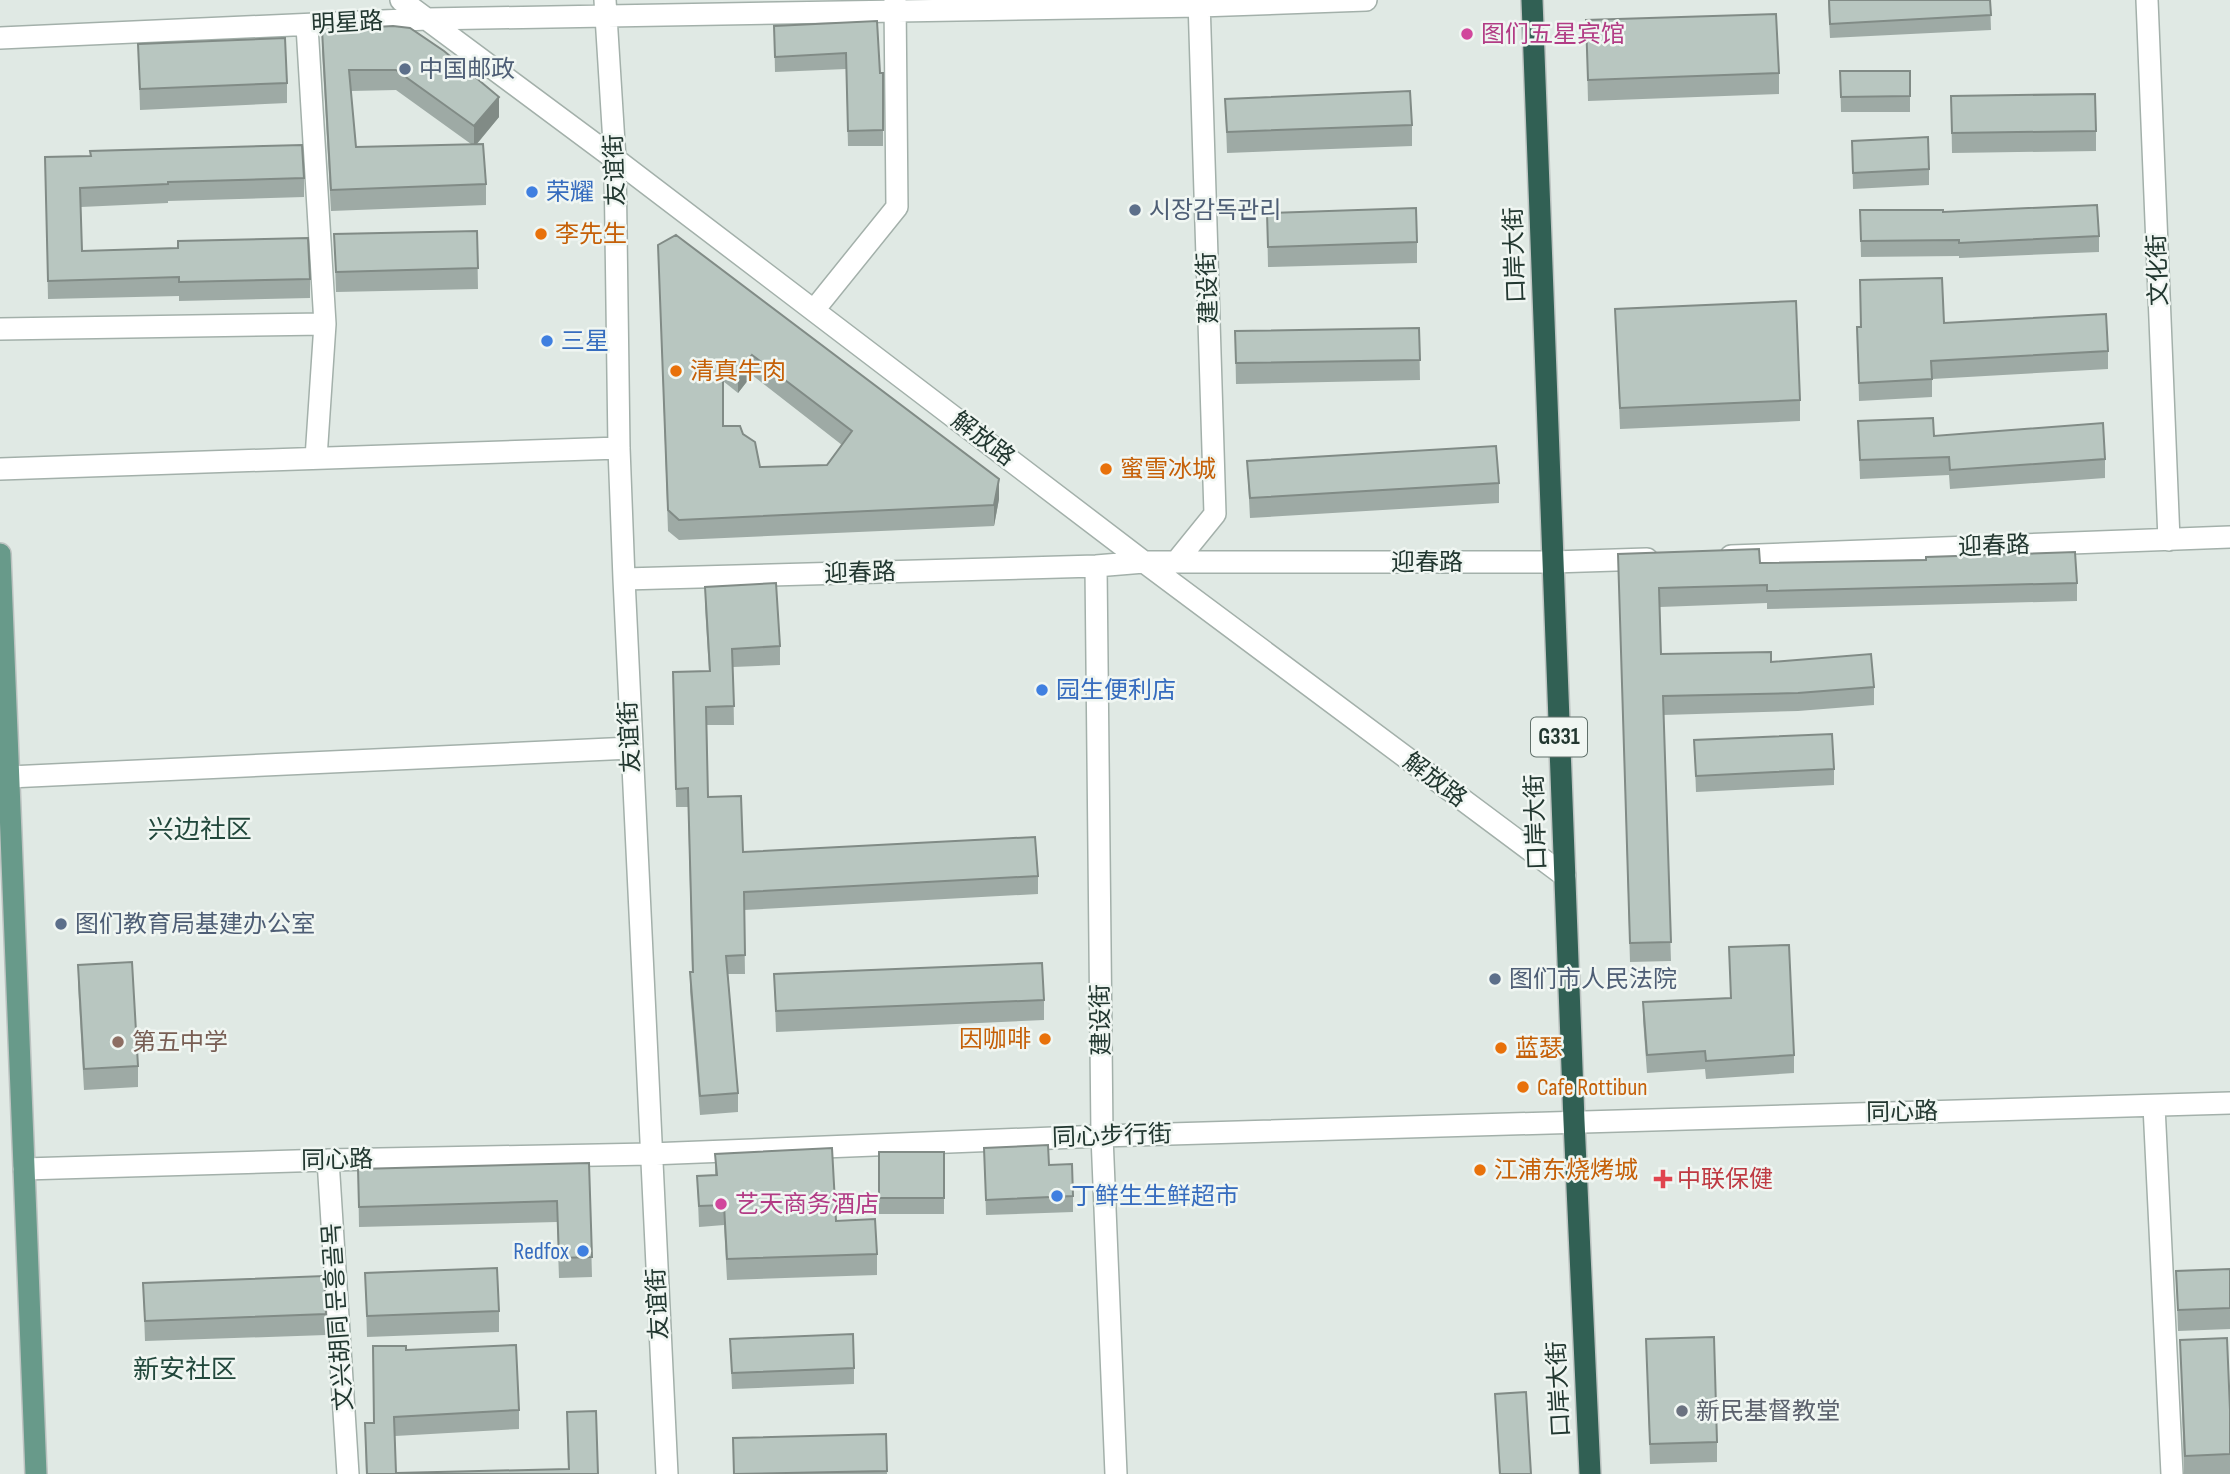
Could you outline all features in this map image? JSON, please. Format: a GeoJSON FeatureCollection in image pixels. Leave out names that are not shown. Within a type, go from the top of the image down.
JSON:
{"type":"FeatureCollection","features":[{"type":"Feature","properties":{"kind":"highway","name":"口岸大街"},"geometry":{"type":"LineString","coordinates":[[1532,0],[1564,876],[1590,1474]]}},
{"type":"Feature","properties":{"kind":"main road"},"geometry":{"type":"LineString","coordinates":[[0,554],[36,1474]]}},
{"type":"Feature","properties":{"kind":"street","name":"解放路"},"geometry":{"type":"LineString","coordinates":[[401,0],[1564,876]]}},
{"type":"Feature","properties":{"kind":"street","name":"明星路"},"geometry":{"type":"LineString","coordinates":[[0,38],[307,26],[606,9],[1366,0]]}},
{"type":"Feature","properties":{"kind":"street","name":"文化街"},"geometry":{"type":"LineString","coordinates":[[2147,0],[2169,540]]}},
{"type":"Feature","properties":{"kind":"street","name":"建设街"},"geometry":{"type":"LineString","coordinates":[[1176,562],[1215,514],[1200,3]]}},
{"type":"Feature","properties":{"kind":"street"},"geometry":{"type":"LineString","coordinates":[[814,310],[897,207],[895,6]]}},
{"type":"Feature","properties":{"kind":"street","name":"友谊街"},"geometry":{"type":"LineString","coordinates":[[606,9],[615,159],[619,448],[631,748],[667,1474]]}},
{"type":"Feature","properties":{"kind":"street"},"geometry":{"type":"LineString","coordinates":[[307,26],[325,324],[316,458]]}},
{"type":"Feature","properties":{"kind":"street"},"geometry":{"type":"LineString","coordinates":[[0,329],[325,324]]}},
{"type":"Feature","properties":{"kind":"street"},"geometry":{"type":"LineString","coordinates":[[0,469],[619,448]]}},
{"type":"Feature","properties":{"kind":"street","name":"迎春路"},"geometry":{"type":"LineString","coordinates":[[1717,556],[2230,537]]}},
{"type":"Feature","properties":{"kind":"street","name":"迎春路"},"geometry":{"type":"LineString","coordinates":[[624,579],[1096,566],[1144,562],[1553,562],[1663,558]]}},
{"type":"Feature","properties":{"kind":"street","name":"建设街"},"geometry":{"type":"LineString","coordinates":[[1096,566],[1102,1136],[1116,1474]]}},
{"type":"Feature","properties":{"kind":"street"},"geometry":{"type":"LineString","coordinates":[[9,777],[631,748]]}},
{"type":"Feature","properties":{"kind":"street","name":"同心路"},"geometry":{"type":"LineString","coordinates":[[1574,1121],[2230,1103]]}},
{"type":"Feature","properties":{"kind":"street"},"geometry":{"type":"LineString","coordinates":[[2154,1106],[2172,1474]]}},
{"type":"Feature","properties":{"kind":"street","name":"同心步行街"},"geometry":{"type":"LineString","coordinates":[[650,1154],[1574,1121]]}},
{"type":"Feature","properties":{"kind":"street","name":"同心路"},"geometry":{"type":"LineString","coordinates":[[24,1169],[650,1154]]}},
{"type":"Feature","properties":{"kind":"street","name":"文兴胡同 문흥골목"},"geometry":{"type":"LineString","coordinates":[[328,1160],[348,1474]]}},
{"type":"Feature","properties":{"kind":"building"},"geometry":{"type":"Polygon","coordinates":[[[1829,0],[1990,0],[1991,15],[1830,24],[1829,0]]]}},
{"type":"Feature","properties":{"kind":"building"},"geometry":{"type":"Polygon","coordinates":[[[1776,14],[1779,73],[1588,80],[1586,20],[1776,14]]]}},
{"type":"Feature","properties":{"kind":"building"},"geometry":{"type":"Polygon","coordinates":[[[877,21],[880,73],[883,73],[883,130],[848,131],[846,53],[775,57],[774,26],[877,21]]]}},
{"type":"Feature","properties":{"kind":"building"},"geometry":{"type":"Polygon","coordinates":[[[393,26],[410,28],[444,51],[499,97],[474,126],[396,70],[349,70],[356,147],[483,144],[486,184],[331,190],[322,30],[393,26]]]}},
{"type":"Feature","properties":{"kind":"building"},"geometry":{"type":"Polygon","coordinates":[[[285,38],[287,83],[140,89],[138,44],[285,38]]]}},
{"type":"Feature","properties":{"kind":"building"},"geometry":{"type":"Polygon","coordinates":[[[1840,71],[1910,71],[1910,96],[1841,97],[1840,71]]]}},
{"type":"Feature","properties":{"kind":"building"},"geometry":{"type":"Polygon","coordinates":[[[1410,91],[1412,125],[1227,132],[1225,99],[1410,91]]]}},
{"type":"Feature","properties":{"kind":"building"},"geometry":{"type":"Polygon","coordinates":[[[2095,94],[2096,131],[1952,133],[1951,96],[2095,94]]]}},
{"type":"Feature","properties":{"kind":"building"},"geometry":{"type":"Polygon","coordinates":[[[1928,137],[1929,169],[1853,173],[1852,141],[1928,137]]]}},
{"type":"Feature","properties":{"kind":"building"},"geometry":{"type":"Polygon","coordinates":[[[302,145],[304,178],[80,188],[82,251],[178,248],[178,241],[308,238],[310,279],[179,282],[179,277],[48,281],[45,157],[91,156],[90,151],[302,145]]]}},
{"type":"Feature","properties":{"kind":"building"},"geometry":{"type":"Polygon","coordinates":[[[2097,205],[2099,236],[1959,243],[1959,240],[1861,241],[1860,210],[1943,212],[2097,205]]]}},
{"type":"Feature","properties":{"kind":"building"},"geometry":{"type":"Polygon","coordinates":[[[1416,208],[1417,242],[1268,247],[1267,213],[1416,208]]]}},
{"type":"Feature","properties":{"kind":"building"},"geometry":{"type":"Polygon","coordinates":[[[477,231],[478,268],[336,272],[334,234],[477,231]]]}},
{"type":"Feature","properties":{"kind":"building"},"geometry":{"type":"Polygon","coordinates":[[[676,235],[999,479],[994,505],[679,520],[668,510],[658,245],[676,235]],[[752,355],[738,373],[723,361],[723,426],[740,426],[743,434],[755,442],[760,467],[827,465],[852,431],[752,355]]]}},
{"type":"Feature","properties":{"kind":"building"},"geometry":{"type":"Polygon","coordinates":[[[1942,278],[1944,323],[2106,314],[2108,351],[1931,361],[1932,379],[1859,383],[1857,327],[1861,327],[1860,280],[1942,278]]]}},
{"type":"Feature","properties":{"kind":"building"},"geometry":{"type":"Polygon","coordinates":[[[1796,301],[1800,400],[1620,408],[1615,309],[1796,301]]]}},
{"type":"Feature","properties":{"kind":"building"},"geometry":{"type":"Polygon","coordinates":[[[1419,328],[1420,360],[1236,363],[1235,331],[1419,328]]]}},
{"type":"Feature","properties":{"kind":"building"},"geometry":{"type":"Polygon","coordinates":[[[1933,418],[1934,436],[2103,423],[2105,459],[1950,470],[1949,457],[1860,460],[1858,421],[1933,418]]]}},
{"type":"Feature","properties":{"kind":"building"},"geometry":{"type":"Polygon","coordinates":[[[1496,446],[1499,483],[1250,498],[1247,461],[1496,446]]]}},
{"type":"Feature","properties":{"kind":"building"},"geometry":{"type":"Polygon","coordinates":[[[1759,549],[1760,563],[1926,560],[1926,557],[2075,552],[2077,583],[1767,591],[1767,585],[1659,588],[1661,654],[1771,652],[1771,662],[1871,654],[1874,687],[1798,693],[1663,696],[1671,942],[1630,943],[1618,554],[1759,549]]]}},
{"type":"Feature","properties":{"kind":"building"},"geometry":{"type":"Polygon","coordinates":[[[776,583],[780,646],[732,649],[734,706],[706,707],[708,797],[741,796],[743,852],[1035,837],[1038,876],[744,892],[745,955],[726,956],[738,1093],[700,1096],[690,972],[693,972],[688,788],[676,789],[673,672],[710,671],[705,587],[776,583]]]}},
{"type":"Feature","properties":{"kind":"building"},"geometry":{"type":"Polygon","coordinates":[[[1832,734],[1834,769],[1696,776],[1694,740],[1832,734]]]}},
{"type":"Feature","properties":{"kind":"building"},"geometry":{"type":"Polygon","coordinates":[[[1789,945],[1794,1055],[1706,1061],[1705,1051],[1647,1055],[1643,1002],[1731,998],[1729,947],[1789,945]]]}},
{"type":"Feature","properties":{"kind":"building"},"geometry":{"type":"Polygon","coordinates":[[[132,962],[138,1066],[84,1069],[78,965],[132,962]]]}},
{"type":"Feature","properties":{"kind":"building"},"geometry":{"type":"Polygon","coordinates":[[[1042,963],[1044,1000],[776,1011],[774,974],[1042,963]]]}},
{"type":"Feature","properties":{"kind":"building"},"geometry":{"type":"Polygon","coordinates":[[[1048,1145],[1049,1165],[1072,1164],[1073,1196],[986,1200],[984,1148],[1048,1145]]]}},
{"type":"Feature","properties":{"kind":"building"},"geometry":{"type":"Polygon","coordinates":[[[832,1148],[836,1221],[875,1219],[877,1254],[727,1259],[724,1205],[699,1206],[697,1176],[717,1175],[715,1154],[832,1148]]]}},
{"type":"Feature","properties":{"kind":"building"},"geometry":{"type":"Polygon","coordinates":[[[879,1152],[944,1152],[944,1198],[879,1198],[879,1152]]]}},
{"type":"Feature","properties":{"kind":"building"},"geometry":{"type":"Polygon","coordinates":[[[589,1163],[592,1257],[559,1258],[557,1201],[359,1207],[358,1169],[589,1163]]]}},
{"type":"Feature","properties":{"kind":"building"},"geometry":{"type":"Polygon","coordinates":[[[497,1268],[499,1311],[367,1316],[365,1273],[497,1268]]]}},
{"type":"Feature","properties":{"kind":"building"},"geometry":{"type":"Polygon","coordinates":[[[2230,1269],[2230,1308],[2178,1310],[2176,1271],[2230,1269]]]}},
{"type":"Feature","properties":{"kind":"building"},"geometry":{"type":"Polygon","coordinates":[[[324,1276],[326,1314],[145,1321],[143,1283],[324,1276]]]}},
{"type":"Feature","properties":{"kind":"building"},"geometry":{"type":"Polygon","coordinates":[[[853,1334],[854,1368],[732,1373],[730,1339],[853,1334]]]}},
{"type":"Feature","properties":{"kind":"building","name":"新民基督教堂"},"geometry":{"type":"Polygon","coordinates":[[[1714,1337],[1717,1442],[1650,1444],[1646,1339],[1714,1337]]]}},
{"type":"Feature","properties":{"kind":"building"},"geometry":{"type":"Polygon","coordinates":[[[2227,1338],[2230,1454],[2185,1456],[2180,1340],[2227,1338]]]}},
{"type":"Feature","properties":{"kind":"building"},"geometry":{"type":"Polygon","coordinates":[[[516,1345],[519,1410],[394,1417],[396,1473],[569,1469],[567,1412],[596,1411],[598,1474],[367,1474],[365,1423],[374,1423],[373,1346],[406,1346],[406,1350],[516,1345]]]}},
{"type":"Feature","properties":{"kind":"building"},"geometry":{"type":"Polygon","coordinates":[[[1526,1392],[1531,1474],[1500,1474],[1495,1394],[1526,1392]]]}},
{"type":"Feature","properties":{"kind":"building"},"geometry":{"type":"Polygon","coordinates":[[[886,1434],[887,1471],[734,1474],[733,1438],[886,1434]]]}},
{"type":"Feature","properties":{"kind":"place","name":"图们五星宾馆"},"geometry":{"type":"Point","coordinates":[1467,34]}},
{"type":"Feature","properties":{"kind":"place","name":"中国邮政"},"geometry":{"type":"Point","coordinates":[405,69]}},
{"type":"Feature","properties":{"kind":"place","name":"荣耀"},"geometry":{"type":"Point","coordinates":[532,192]}},
{"type":"Feature","properties":{"kind":"place","name":"시장감독관리"},"geometry":{"type":"Point","coordinates":[1135,210]}},
{"type":"Feature","properties":{"kind":"place","name":"李先生"},"geometry":{"type":"Point","coordinates":[541,234]}},
{"type":"Feature","properties":{"kind":"place","name":"三星"},"geometry":{"type":"Point","coordinates":[547,341]}},
{"type":"Feature","properties":{"kind":"place","name":"清真牛肉"},"geometry":{"type":"Point","coordinates":[676,371]}},
{"type":"Feature","properties":{"kind":"place","name":"蜜雪冰城"},"geometry":{"type":"Point","coordinates":[1106,469]}},
{"type":"Feature","properties":{"kind":"place","name":"园生便利店"},"geometry":{"type":"Point","coordinates":[1042,690]}},
{"type":"Feature","properties":{"kind":"place","name":"图们教育局基建办公室"},"geometry":{"type":"Point","coordinates":[61,924]}},
{"type":"Feature","properties":{"kind":"place","name":"图们市人民法院"},"geometry":{"type":"Point","coordinates":[1495,979]}},
{"type":"Feature","properties":{"kind":"place","name":"因咖啡"},"geometry":{"type":"Point","coordinates":[1045,1039]}},
{"type":"Feature","properties":{"kind":"place","name":"第五中学"},"geometry":{"type":"Point","coordinates":[118,1042]}},
{"type":"Feature","properties":{"kind":"place","name":"蓝瑟"},"geometry":{"type":"Point","coordinates":[1501,1048]}},
{"type":"Feature","properties":{"kind":"place","name":"Cafe Rottibun"},"geometry":{"type":"Point","coordinates":[1523,1087]}},
{"type":"Feature","properties":{"kind":"place","name":"江浦东烧烤城"},"geometry":{"type":"Point","coordinates":[1480,1170]}},
{"type":"Feature","properties":{"kind":"place","name":"中联保健"},"geometry":{"type":"Point","coordinates":[1663,1179]}},
{"type":"Feature","properties":{"kind":"place","name":"丁鲜生生鲜超市"},"geometry":{"type":"Point","coordinates":[1057,1196]}},
{"type":"Feature","properties":{"kind":"place","name":"艺天商务酒店"},"geometry":{"type":"Point","coordinates":[721,1204]}},
{"type":"Feature","properties":{"kind":"place","name":"Redfox"},"geometry":{"type":"Point","coordinates":[583,1251]}},
{"type":"Feature","properties":{"kind":"place","name":"新民基督教堂"},"geometry":{"type":"Point","coordinates":[1682,1411]}},
{"type":"Feature","properties":{"kind":"district","name":"兴边社区"},"geometry":{"type":"Point","coordinates":[200,830]}},
{"type":"Feature","properties":{"kind":"district","name":"新安社区"},"geometry":{"type":"Point","coordinates":[185,1370]}}]}
